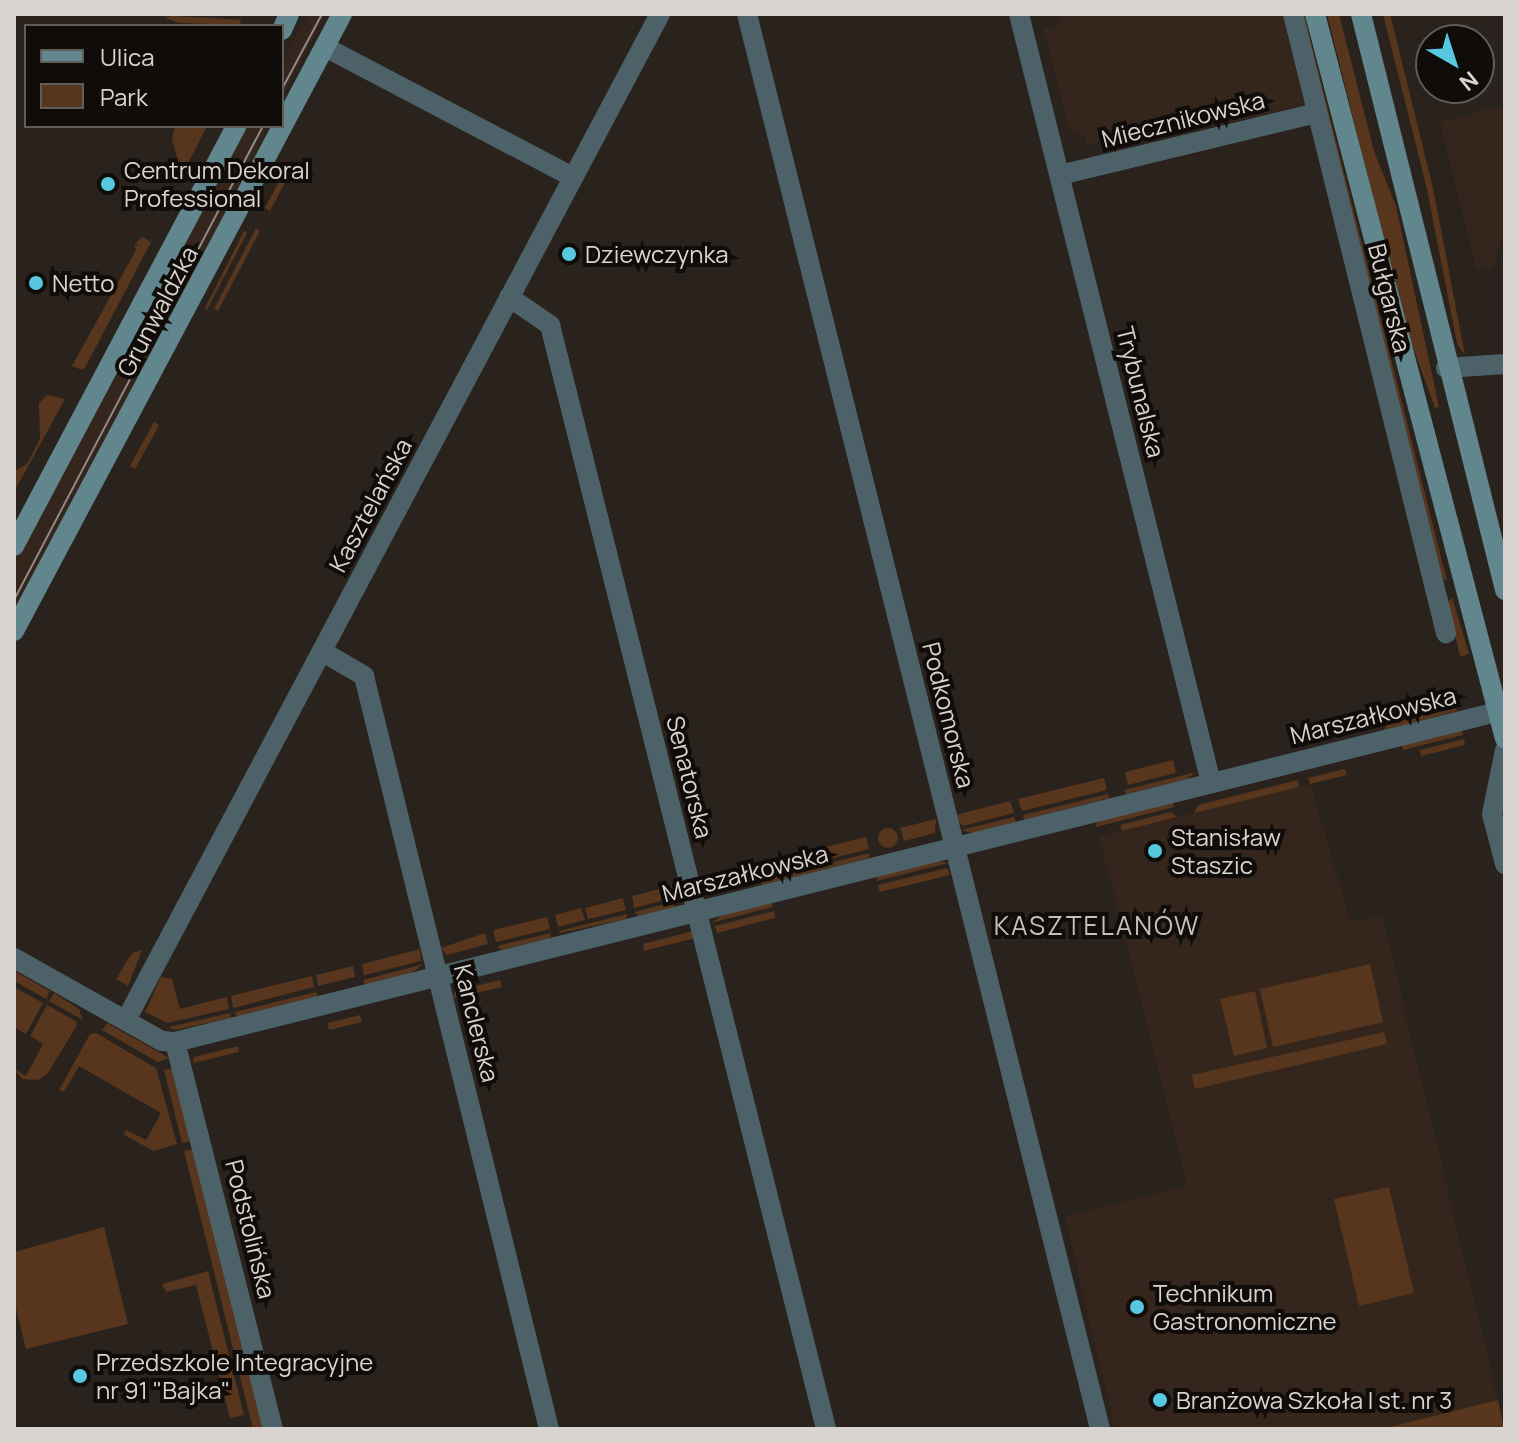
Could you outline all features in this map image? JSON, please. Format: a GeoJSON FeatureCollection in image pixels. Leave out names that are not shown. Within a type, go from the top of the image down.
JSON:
{"type":"FeatureCollection","features":[{"type":"Feature","properties":{"kind":"street","name":"Grunwaldzka"},"geometry":{"type":"LineString","coordinates":[[284,124],[342,14]]}},
{"type":"Feature","properties":{"kind":"street","name":"Kasztelańska"},"geometry":{"type":"LineString","coordinates":[[126,1020],[660,14]]}},
{"type":"Feature","properties":{"kind":"street","name":"Podkomorska"},"geometry":{"type":"LineString","coordinates":[[747,14],[1100,1429]]}},
{"type":"Feature","properties":{"kind":"street","name":"Trybunalska"},"geometry":{"type":"LineString","coordinates":[[1019,14],[1211,783]]}},
{"type":"Feature","properties":{"kind":"street","name":"Bułgarska"},"geometry":{"type":"LineString","coordinates":[[1293,14],[1446,633]]}},
{"type":"Feature","properties":{"kind":"street","name":"Bułgarska"},"geometry":{"type":"LineString","coordinates":[[1315,14],[1462,587],[1501,710],[1505,739]]}},
{"type":"Feature","properties":{"kind":"street","name":"Bułgarska"},"geometry":{"type":"LineString","coordinates":[[1361,14],[1422,247],[1446,368],[1505,590]]}},
{"type":"Feature","properties":{"kind":"street"},"geometry":{"type":"LineString","coordinates":[[325,47],[573,177]]}},
{"type":"Feature","properties":{"kind":"street","name":"Miecznikowska"},"geometry":{"type":"LineString","coordinates":[[1060,175],[1317,113]]}},
{"type":"Feature","properties":{"kind":"street","name":"Grunwaldzka"},"geometry":{"type":"LineString","coordinates":[[14,546],[235,128]]}},
{"type":"Feature","properties":{"kind":"street","name":"Grunwaldzka"},"geometry":{"type":"LineString","coordinates":[[14,631],[282,128]]}},
{"type":"Feature","properties":{"kind":"street","name":"Senatorska"},"geometry":{"type":"LineString","coordinates":[[509,297],[550,325],[826,1429]]}},
{"type":"Feature","properties":{"kind":"street"},"geometry":{"type":"LineString","coordinates":[[1446,368],[1505,364]]}},
{"type":"Feature","properties":{"kind":"street"},"geometry":{"type":"LineString","coordinates":[[1437,594],[1462,587]]}},
{"type":"Feature","properties":{"kind":"street","name":"Kanclerska"},"geometry":{"type":"LineString","coordinates":[[323,652],[364,676],[549,1429]]}},
{"type":"Feature","properties":{"kind":"street","name":"Marszałkowska"},"geometry":{"type":"LineString","coordinates":[[175,1042],[1501,710]]}},
{"type":"Feature","properties":{"kind":"street"},"geometry":{"type":"LineString","coordinates":[[1505,750],[1492,814],[1505,864]]}},
{"type":"Feature","properties":{"kind":"street"},"geometry":{"type":"LineString","coordinates":[[14,958],[162,1041],[175,1042]]}},
{"type":"Feature","properties":{"kind":"street","name":"Podstolińska"},"geometry":{"type":"LineString","coordinates":[[175,1042],[273,1429]]}},
{"type":"Feature","properties":{"kind":"shaded area"},"geometry":{"type":"Polygon","coordinates":[[[308,14],[326,14],[284,94],[284,58],[308,14]]]}},
{"type":"Feature","properties":{"kind":"shaded area"},"geometry":{"type":"Polygon","coordinates":[[[1058,14],[1282,14],[1305,105],[1151,140],[1124,133],[1087,145],[1084,135],[1070,132],[1043,29],[1060,25],[1058,14]]]}},
{"type":"Feature","properties":{"kind":"shaded area"},"geometry":{"type":"Polygon","coordinates":[[[1505,105],[1505,230],[1493,268],[1477,270],[1440,122],[1505,105]]]}},
{"type":"Feature","properties":{"kind":"shaded area"},"geometry":{"type":"Polygon","coordinates":[[[247,128],[267,128],[245,179],[14,611],[14,567],[247,128]]]}},
{"type":"Feature","properties":{"kind":"shaded area"},"geometry":{"type":"Polygon","coordinates":[[[1310,784],[1351,922],[1382,915],[1498,1400],[1382,1429],[1115,1429],[1065,1217],[1187,1185],[1099,837],[1310,784]]]}},
{"type":"Feature","properties":{"kind":"green space"},"geometry":{"type":"Polygon","coordinates":[[[1304,14],[1447,581],[1443,579],[1304,14]]]}},
{"type":"Feature","properties":{"kind":"green space"},"geometry":{"type":"Polygon","coordinates":[[[1327,14],[1339,14],[1374,151],[1396,206],[1439,407],[1435,408],[1406,328],[1327,14]]]}},
{"type":"Feature","properties":{"kind":"green space"},"geometry":{"type":"Polygon","coordinates":[[[1383,14],[1390,14],[1433,188],[1465,355],[1457,344],[1427,189],[1383,14]]]}},
{"type":"Feature","properties":{"kind":"green space"},"geometry":{"type":"Polygon","coordinates":[[[165,18],[241,20],[240,24],[210,24],[179,23],[165,18]]]}},
{"type":"Feature","properties":{"kind":"green space"},"geometry":{"type":"Polygon","coordinates":[[[175,128],[206,128],[182,175],[172,139],[175,128]]]}},
{"type":"Feature","properties":{"kind":"green space"},"geometry":{"type":"Polygon","coordinates":[[[285,170],[290,173],[270,211],[265,208],[285,170]]]}},
{"type":"Feature","properties":{"kind":"green space"},"geometry":{"type":"Polygon","coordinates":[[[256,228],[260,231],[218,311],[214,309],[256,228]]]}},
{"type":"Feature","properties":{"kind":"green space"},"geometry":{"type":"Polygon","coordinates":[[[244,231],[247,233],[207,310],[205,308],[244,231]]]}},
{"type":"Feature","properties":{"kind":"green space"},"geometry":{"type":"Polygon","coordinates":[[[143,237],[151,242],[86,366],[82,370],[72,366],[136,250],[134,244],[138,246],[136,242],[143,237]]]}},
{"type":"Feature","properties":{"kind":"green space"},"geometry":{"type":"Polygon","coordinates":[[[47,395],[65,399],[14,492],[14,471],[27,464],[40,439],[39,403],[47,395]]]}},
{"type":"Feature","properties":{"kind":"green space"},"geometry":{"type":"Polygon","coordinates":[[[154,422],[159,425],[135,469],[130,466],[154,422]]]}},
{"type":"Feature","properties":{"kind":"green space"},"geometry":{"type":"Polygon","coordinates":[[[1452,597],[1469,654],[1460,657],[1448,602],[1452,597]]]}},
{"type":"Feature","properties":{"kind":"green space"},"geometry":{"type":"Polygon","coordinates":[[[1451,690],[1454,701],[1400,715],[1397,703],[1451,690]]]}},
{"type":"Feature","properties":{"kind":"green space"},"geometry":{"type":"Polygon","coordinates":[[[1455,707],[1457,711],[1384,730],[1387,724],[1455,707]]]}},
{"type":"Feature","properties":{"kind":"green space"},"geometry":{"type":"Polygon","coordinates":[[[1462,729],[1463,735],[1403,750],[1402,744],[1462,729]]]}},
{"type":"Feature","properties":{"kind":"green space"},"geometry":{"type":"Polygon","coordinates":[[[1464,739],[1465,745],[1421,756],[1420,750],[1464,739]]]}},
{"type":"Feature","properties":{"kind":"green space"},"geometry":{"type":"Polygon","coordinates":[[[1173,760],[1176,773],[1128,785],[1125,772],[1173,760]]]}},
{"type":"Feature","properties":{"kind":"green space"},"geometry":{"type":"Polygon","coordinates":[[[1345,769],[1347,775],[1310,784],[1308,778],[1345,769]]]}},
{"type":"Feature","properties":{"kind":"green space"},"geometry":{"type":"Polygon","coordinates":[[[1196,772],[1187,779],[1126,794],[1124,790],[1196,772]]]}},
{"type":"Feature","properties":{"kind":"green space"},"geometry":{"type":"Polygon","coordinates":[[[1104,778],[1107,790],[1022,811],[1018,799],[1104,778]]]}},
{"type":"Feature","properties":{"kind":"green space"},"geometry":{"type":"Polygon","coordinates":[[[1298,780],[1299,787],[1194,813],[1198,805],[1298,780]]]}},
{"type":"Feature","properties":{"kind":"green space"},"geometry":{"type":"Polygon","coordinates":[[[1108,794],[1109,798],[1024,820],[1023,815],[1108,794]]]}},
{"type":"Feature","properties":{"kind":"green space"},"geometry":{"type":"Polygon","coordinates":[[[1010,801],[1014,813],[963,826],[956,815],[1010,801]]]}},
{"type":"Feature","properties":{"kind":"green space"},"geometry":{"type":"Polygon","coordinates":[[[1173,802],[1174,807],[1096,827],[1097,821],[1173,802]]]}},
{"type":"Feature","properties":{"kind":"green space"},"geometry":{"type":"Polygon","coordinates":[[[1171,812],[1177,817],[1122,831],[1120,825],[1171,812]]]}},
{"type":"Feature","properties":{"kind":"green space"},"geometry":{"type":"Polygon","coordinates":[[[1014,817],[1016,822],[973,833],[961,830],[1014,817]]]}},
{"type":"Feature","properties":{"kind":"green space"},"geometry":{"type":"Polygon","coordinates":[[[936,819],[935,833],[904,841],[900,828],[936,819]]]}},
{"type":"Feature","properties":{"kind":"green space"},"geometry":{"type":"Polygon","coordinates":[[[888,828],[895,831],[898,838],[895,845],[888,848],[881,845],[878,838],[881,831],[888,828]]]}},
{"type":"Feature","properties":{"kind":"green space"},"geometry":{"type":"Polygon","coordinates":[[[866,837],[869,849],[760,876],[757,864],[866,837]]]}},
{"type":"Feature","properties":{"kind":"green space"},"geometry":{"type":"Polygon","coordinates":[[[870,853],[869,858],[762,885],[761,880],[870,853]]]}},
{"type":"Feature","properties":{"kind":"green space"},"geometry":{"type":"Polygon","coordinates":[[[938,861],[948,863],[877,881],[877,876],[938,861]]]}},
{"type":"Feature","properties":{"kind":"green space"},"geometry":{"type":"Polygon","coordinates":[[[947,868],[950,875],[880,892],[878,885],[947,868]]]}},
{"type":"Feature","properties":{"kind":"green space"},"geometry":{"type":"Polygon","coordinates":[[[732,870],[735,883],[701,888],[698,879],[732,870]]]}},
{"type":"Feature","properties":{"kind":"green space"},"geometry":{"type":"Polygon","coordinates":[[[679,884],[679,896],[634,908],[632,896],[679,884]]]}},
{"type":"Feature","properties":{"kind":"green space"},"geometry":{"type":"Polygon","coordinates":[[[623,898],[626,910],[588,919],[585,908],[623,898]]]}},
{"type":"Feature","properties":{"kind":"green space"},"geometry":{"type":"Polygon","coordinates":[[[684,899],[675,907],[638,916],[635,912],[684,899]]]}},
{"type":"Feature","properties":{"kind":"green space"},"geometry":{"type":"Polygon","coordinates":[[[771,902],[773,907],[711,923],[724,914],[771,902]]]}},
{"type":"Feature","properties":{"kind":"green space"},"geometry":{"type":"Polygon","coordinates":[[[581,908],[585,920],[558,927],[555,915],[581,908]]]}},
{"type":"Feature","properties":{"kind":"green space"},"geometry":{"type":"Polygon","coordinates":[[[774,911],[775,918],[717,933],[715,926],[774,911]]]}},
{"type":"Feature","properties":{"kind":"green space"},"geometry":{"type":"Polygon","coordinates":[[[627,914],[626,919],[559,931],[627,914]]]}},
{"type":"Feature","properties":{"kind":"green space"},"geometry":{"type":"Polygon","coordinates":[[[547,917],[550,929],[496,942],[493,930],[547,917]]]}},
{"type":"Feature","properties":{"kind":"green space"},"geometry":{"type":"Polygon","coordinates":[[[693,931],[696,938],[644,951],[643,944],[693,931]]]}},
{"type":"Feature","properties":{"kind":"green space"},"geometry":{"type":"Polygon","coordinates":[[[485,933],[488,944],[447,955],[441,948],[485,933]]]}},
{"type":"Feature","properties":{"kind":"green space"},"geometry":{"type":"Polygon","coordinates":[[[551,933],[550,938],[501,950],[497,946],[551,933]]]}},
{"type":"Feature","properties":{"kind":"green space"},"geometry":{"type":"Polygon","coordinates":[[[420,949],[421,961],[364,975],[362,964],[420,949]]]}},
{"type":"Feature","properties":{"kind":"green space"},"geometry":{"type":"Polygon","coordinates":[[[142,950],[128,986],[116,979],[132,953],[142,950]]]}},
{"type":"Feature","properties":{"kind":"green space"},"geometry":{"type":"Polygon","coordinates":[[[424,964],[411,973],[365,985],[363,980],[424,964]]]}},
{"type":"Feature","properties":{"kind":"green space"},"geometry":{"type":"Polygon","coordinates":[[[1370,964],[1383,1022],[1273,1047],[1260,989],[1370,964]]]}},
{"type":"Feature","properties":{"kind":"green space"},"geometry":{"type":"Polygon","coordinates":[[[353,966],[355,977],[318,986],[316,975],[353,966]]]}},
{"type":"Feature","properties":{"kind":"green space"},"geometry":{"type":"Polygon","coordinates":[[[16,972],[50,991],[46,999],[14,981],[16,972]]]}},
{"type":"Feature","properties":{"kind":"green space"},"geometry":{"type":"Polygon","coordinates":[[[312,976],[314,987],[233,1008],[231,996],[312,976]]]}},
{"type":"Feature","properties":{"kind":"green space"},"geometry":{"type":"Polygon","coordinates":[[[161,977],[172,979],[180,1009],[227,997],[229,1009],[167,1023],[145,1012],[161,977]]]}},
{"type":"Feature","properties":{"kind":"green space"},"geometry":{"type":"Polygon","coordinates":[[[500,980],[502,987],[453,998],[455,991],[500,980]]]}},
{"type":"Feature","properties":{"kind":"green space"},"geometry":{"type":"Polygon","coordinates":[[[14,987],[43,1003],[26,1034],[14,1027],[14,987]]]}},
{"type":"Feature","properties":{"kind":"green space"},"geometry":{"type":"Polygon","coordinates":[[[1255,991],[1267,1048],[1234,1056],[1220,999],[1255,991]]]}},
{"type":"Feature","properties":{"kind":"green space"},"geometry":{"type":"Polygon","coordinates":[[[316,992],[318,997],[236,1017],[235,1012],[316,992]]]}},
{"type":"Feature","properties":{"kind":"green space"},"geometry":{"type":"Polygon","coordinates":[[[54,993],[79,1009],[83,1020],[49,1001],[54,993]]]}},
{"type":"Feature","properties":{"kind":"green space"},"geometry":{"type":"Polygon","coordinates":[[[47,1005],[77,1022],[76,1027],[48,1073],[38,1080],[22,1079],[14,1069],[26,1076],[43,1044],[30,1036],[47,1005]]]}},
{"type":"Feature","properties":{"kind":"green space"},"geometry":{"type":"Polygon","coordinates":[[[230,1013],[231,1018],[175,1030],[142,1015],[169,1027],[230,1013]]]}},
{"type":"Feature","properties":{"kind":"green space"},"geometry":{"type":"Polygon","coordinates":[[[360,1015],[362,1022],[329,1030],[327,1023],[360,1015]]]}},
{"type":"Feature","properties":{"kind":"green space"},"geometry":{"type":"Polygon","coordinates":[[[107,1023],[169,1058],[158,1062],[102,1030],[107,1023]]]}},
{"type":"Feature","properties":{"kind":"green space"},"geometry":{"type":"Polygon","coordinates":[[[1384,1032],[1387,1044],[1195,1089],[1192,1075],[1384,1032]]]}},
{"type":"Feature","properties":{"kind":"green space"},"geometry":{"type":"Polygon","coordinates":[[[96,1033],[156,1068],[177,1144],[154,1151],[124,1135],[126,1130],[146,1140],[161,1113],[79,1066],[64,1092],[59,1090],[90,1034],[96,1033]]]}},
{"type":"Feature","properties":{"kind":"green space"},"geometry":{"type":"Polygon","coordinates":[[[238,1046],[239,1052],[193,1063],[194,1057],[238,1046]]]}},
{"type":"Feature","properties":{"kind":"green space"},"geometry":{"type":"Polygon","coordinates":[[[174,1068],[192,1141],[182,1143],[164,1070],[174,1068]]]}},
{"type":"Feature","properties":{"kind":"green space"},"geometry":{"type":"Polygon","coordinates":[[[194,1149],[263,1426],[253,1429],[184,1151],[194,1149]]]}},
{"type":"Feature","properties":{"kind":"green space"},"geometry":{"type":"Polygon","coordinates":[[[1389,1187],[1414,1293],[1359,1306],[1334,1199],[1389,1187]]]}},
{"type":"Feature","properties":{"kind":"green space"},"geometry":{"type":"Polygon","coordinates":[[[104,1227],[128,1324],[26,1349],[14,1300],[14,1252],[104,1227]]]}},
{"type":"Feature","properties":{"kind":"green space"},"geometry":{"type":"Polygon","coordinates":[[[208,1271],[244,1415],[230,1418],[196,1285],[166,1292],[162,1284],[208,1271]]]}},
{"type":"Feature","properties":{"kind":"green space"},"geometry":{"type":"Polygon","coordinates":[[[1498,1400],[1504,1429],[1382,1429],[1498,1400]]]}},
{"type":"Feature","properties":{"kind":"tram line"},"geometry":{"type":"LineString","coordinates":[[284,85],[322,14]]}},
{"type":"Feature","properties":{"kind":"tram line"},"geometry":{"type":"LineString","coordinates":[[14,600],[262,128]]}},
{"type":"Feature","properties":{"kind":"place","name":"Centrum Dekoral Professional"},"geometry":{"type":"Point","coordinates":[108,184]}},
{"type":"Feature","properties":{"kind":"place","name":"Dziewczynka"},"geometry":{"type":"Point","coordinates":[569,254]}},
{"type":"Feature","properties":{"kind":"place","name":"Netto"},"geometry":{"type":"Point","coordinates":[36,283]}},
{"type":"Feature","properties":{"kind":"place","name":"Stanisław Staszic"},"geometry":{"type":"Point","coordinates":[1155,851]}},
{"type":"Feature","properties":{"kind":"place","name":"Technikum Gastronomiczne"},"geometry":{"type":"Point","coordinates":[1137,1307]}},
{"type":"Feature","properties":{"kind":"place","name":"Przedszkole Integracyjne nr 91 \"Bajka\""},"geometry":{"type":"Point","coordinates":[80,1376]}},
{"type":"Feature","properties":{"kind":"place","name":"Branżowa Szkoła I st. nr 3"},"geometry":{"type":"Point","coordinates":[1160,1400]}},
{"type":"Feature","properties":{"kind":"district","name":"KASZTELANÓW"},"geometry":{"type":"Point","coordinates":[1097,926]}}]}
